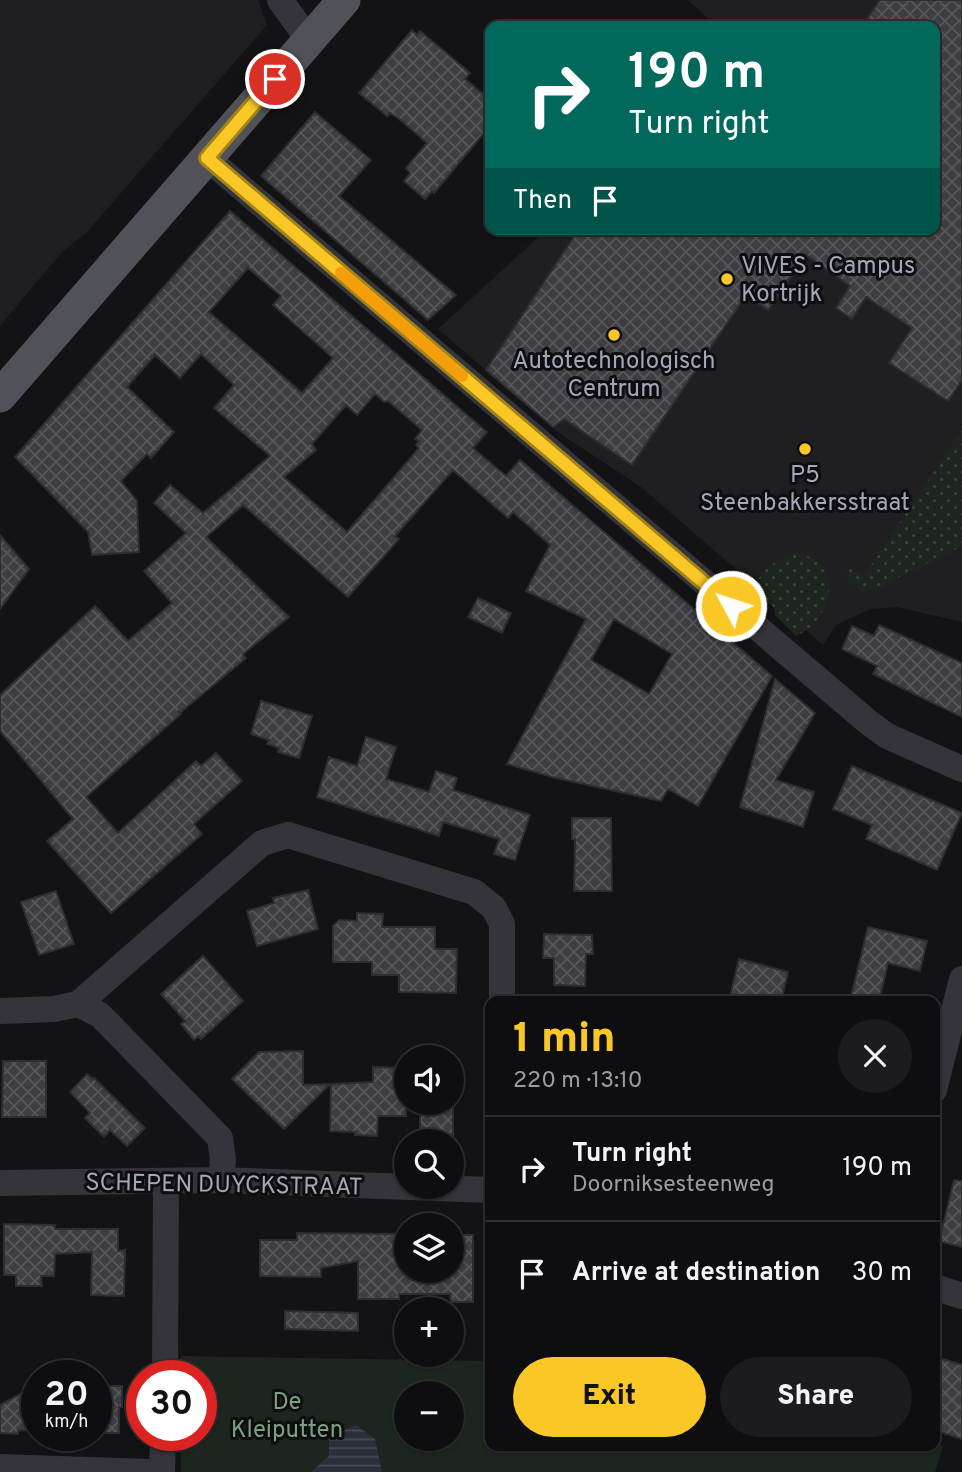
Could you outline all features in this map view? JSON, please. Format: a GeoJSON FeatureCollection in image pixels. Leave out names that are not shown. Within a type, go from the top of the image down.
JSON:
{"type":"FeatureCollection","features":[{"type":"Feature","properties":{"kind":"main road"},"geometry":{"type":"LineString","coordinates":[[0,396],[344,0]]}},
{"type":"Feature","properties":{"kind":"street"},"geometry":{"type":"LineString","coordinates":[[280,0],[309,40]]}},
{"type":"Feature","properties":{"kind":"street"},"geometry":{"type":"LineString","coordinates":[[207,158],[868,722],[887,736],[962,769]]}},
{"type":"Feature","properties":{"kind":"street"},"geometry":{"type":"LineString","coordinates":[[0,1011],[54,1009],[78,1004],[262,843],[288,835],[474,892],[494,908],[502,924],[502,996]]}},
{"type":"Feature","properties":{"kind":"street"},"geometry":{"type":"LineString","coordinates":[[940,1066],[962,979]]}},
{"type":"Feature","properties":{"kind":"street"},"geometry":{"type":"LineString","coordinates":[[78,1004],[100,1015],[219,1138],[223,1160],[221,1180]]}},
{"type":"Feature","properties":{"kind":"street","name":"SCHEPEN DUYCKSTRAAT"},"geometry":{"type":"LineString","coordinates":[[0,1183],[221,1180],[485,1190]]}},
{"type":"Feature","properties":{"kind":"street"},"geometry":{"type":"LineString","coordinates":[[165,1360],[166,1182]]}},
{"type":"Feature","properties":{"kind":"street"},"geometry":{"type":"LineString","coordinates":[[940,1289],[962,1296]]}},
{"type":"Feature","properties":{"kind":"street"},"geometry":{"type":"LineString","coordinates":[[162,1472],[163,1451]]}},
{"type":"Feature","properties":{"kind":"street"},"geometry":{"type":"LineString","coordinates":[[0,1467],[149,1472]]}},
{"type":"Feature","properties":{"kind":"shaded area"},"geometry":{"type":"Polygon","coordinates":[[[0,0],[258,0],[267,25],[86,233],[62,252],[0,326],[0,0]]]}},
{"type":"Feature","properties":{"kind":"shaded area","name":"VIVES - Campus Kortrijk"},"geometry":{"type":"Polygon","coordinates":[[[688,0],[962,0],[962,622],[897,607],[871,609],[836,625],[823,645],[641,487],[559,433],[438,329],[540,235],[940,235],[940,21],[711,21],[688,0]]]}},
{"type":"Feature","properties":{"kind":"shaded area"},"geometry":{"type":"Polygon","coordinates":[[[356,1425],[375,1439],[382,1472],[311,1472],[329,1456],[329,1437],[356,1425]]]}},
{"type":"Feature","properties":{"kind":"green space"},"geometry":{"type":"Polygon","coordinates":[[[962,430],[962,546],[879,587],[863,592],[848,581],[847,567],[863,577],[962,430]]]}},
{"type":"Feature","properties":{"kind":"green space"},"geometry":{"type":"Polygon","coordinates":[[[794,553],[811,558],[822,566],[828,577],[829,590],[819,617],[809,628],[796,636],[775,615],[774,608],[752,588],[768,566],[794,553]]]}},
{"type":"Feature","properties":{"kind":"green space","name":"De Kleiputten"},"geometry":{"type":"Polygon","coordinates":[[[181,1356],[394,1359],[394,1367],[464,1367],[464,1361],[485,1361],[485,1451],[940,1451],[940,1445],[943,1446],[935,1472],[181,1472],[181,1451],[217,1451],[217,1360],[181,1360],[181,1356]]]}},
{"type":"Feature","properties":{"kind":"building"},"geometry":{"type":"Polygon","coordinates":[[[880,0],[962,0],[962,380],[948,401],[889,363],[912,328],[866,297],[852,319],[836,308],[850,286],[806,255],[768,310],[746,295],[632,465],[564,419],[553,427],[486,370],[575,235],[940,235],[940,21],[865,21],[880,0]]]}},
{"type":"Feature","properties":{"kind":"building"},"geometry":{"type":"Polygon","coordinates":[[[412,30],[417,35],[420,31],[470,73],[465,79],[485,96],[485,132],[434,193],[432,191],[425,199],[404,181],[410,173],[406,168],[427,143],[398,118],[390,113],[387,116],[359,93],[412,30]]]}},
{"type":"Feature","properties":{"kind":"building"},"geometry":{"type":"Polygon","coordinates":[[[315,112],[371,160],[339,196],[456,295],[428,320],[261,176],[315,112]]]}},
{"type":"Feature","properties":{"kind":"building"},"geometry":{"type":"Polygon","coordinates":[[[230,211],[487,432],[473,448],[506,476],[520,460],[772,676],[698,806],[668,789],[661,801],[552,777],[507,764],[586,619],[526,591],[550,545],[513,512],[508,518],[453,470],[395,536],[399,539],[348,597],[243,505],[206,537],[289,617],[243,654],[246,658],[181,712],[178,711],[181,714],[86,797],[118,833],[196,761],[201,766],[216,753],[242,781],[194,824],[202,834],[111,913],[47,841],[73,819],[0,731],[0,695],[95,606],[128,641],[172,603],[144,571],[186,533],[154,503],[170,485],[203,513],[270,456],[214,408],[234,385],[201,354],[180,378],[155,355],[127,387],[174,432],[151,458],[147,454],[121,481],[137,501],[139,552],[92,555],[88,532],[15,457],[230,211]],[[248,268],[209,312],[302,393],[333,358],[273,305],[281,296],[248,268]],[[375,394],[357,415],[346,405],[312,444],[316,450],[284,477],[347,532],[419,448],[416,445],[419,441],[415,439],[422,430],[388,401],[384,402],[375,394]],[[614,619],[591,660],[649,694],[672,654],[614,619]]]}},
{"type":"Feature","properties":{"kind":"building"},"geometry":{"type":"Polygon","coordinates":[[[0,535],[29,569],[0,609],[0,535]]]}},
{"type":"Feature","properties":{"kind":"building"},"geometry":{"type":"Polygon","coordinates":[[[478,598],[511,613],[502,633],[468,617],[478,598]]]}},
{"type":"Feature","properties":{"kind":"building"},"geometry":{"type":"Polygon","coordinates":[[[879,625],[962,663],[962,717],[873,674],[877,666],[842,649],[852,626],[874,636],[879,625]]]}},
{"type":"Feature","properties":{"kind":"building"},"geometry":{"type":"Polygon","coordinates":[[[775,679],[815,713],[776,780],[814,792],[803,827],[740,807],[775,679]]]}},
{"type":"Feature","properties":{"kind":"building"},"geometry":{"type":"Polygon","coordinates":[[[261,701],[312,716],[299,758],[278,752],[279,748],[267,744],[269,740],[251,734],[261,701]]]}},
{"type":"Feature","properties":{"kind":"building"},"geometry":{"type":"Polygon","coordinates":[[[366,737],[396,747],[386,779],[429,792],[436,771],[457,778],[453,790],[530,815],[515,860],[494,854],[499,839],[443,822],[439,836],[317,797],[329,757],[357,766],[366,737]]]}},
{"type":"Feature","properties":{"kind":"building"},"geometry":{"type":"Polygon","coordinates":[[[852,766],[962,813],[937,870],[866,839],[872,825],[833,809],[852,766]]]}},
{"type":"Feature","properties":{"kind":"building"},"geometry":{"type":"Polygon","coordinates":[[[572,818],[611,818],[612,891],[574,891],[575,839],[572,839],[572,818]]]}},
{"type":"Feature","properties":{"kind":"building"},"geometry":{"type":"Polygon","coordinates":[[[308,890],[318,929],[257,946],[247,911],[274,903],[273,898],[308,890]]]}},
{"type":"Feature","properties":{"kind":"building"},"geometry":{"type":"Polygon","coordinates":[[[56,891],[74,944],[39,955],[21,902],[56,891]]]}},
{"type":"Feature","properties":{"kind":"building"},"geometry":{"type":"Polygon","coordinates":[[[357,913],[383,914],[382,927],[435,927],[435,949],[457,949],[456,993],[399,992],[399,975],[372,975],[372,962],[333,962],[333,926],[339,920],[357,921],[357,913]]]}},
{"type":"Feature","properties":{"kind":"building"},"geometry":{"type":"Polygon","coordinates":[[[868,927],[927,941],[920,971],[888,963],[880,996],[851,996],[868,927]]]}},
{"type":"Feature","properties":{"kind":"building"},"geometry":{"type":"Polygon","coordinates":[[[544,934],[592,935],[593,954],[586,954],[585,986],[554,985],[554,958],[543,958],[544,934]]]}},
{"type":"Feature","properties":{"kind":"building"},"geometry":{"type":"Polygon","coordinates":[[[203,956],[243,1001],[201,1039],[198,1036],[194,1040],[181,1024],[185,1021],[161,994],[203,956]]]}},
{"type":"Feature","properties":{"kind":"building"},"geometry":{"type":"Polygon","coordinates":[[[739,959],[788,972],[782,996],[730,996],[739,959]]]}},
{"type":"Feature","properties":{"kind":"building"},"geometry":{"type":"Polygon","coordinates":[[[303,1051],[303,1085],[330,1084],[284,1129],[232,1079],[259,1052],[303,1051]]]}},
{"type":"Feature","properties":{"kind":"building"},"geometry":{"type":"Polygon","coordinates":[[[3,1061],[46,1061],[46,1117],[2,1117],[3,1061]]]}},
{"type":"Feature","properties":{"kind":"building"},"geometry":{"type":"Polygon","coordinates":[[[373,1067],[394,1068],[394,1115],[406,1116],[378,1116],[377,1136],[330,1131],[331,1084],[373,1082],[373,1067]]]}},
{"type":"Feature","properties":{"kind":"building"},"geometry":{"type":"Polygon","coordinates":[[[87,1074],[145,1128],[127,1146],[110,1130],[104,1137],[85,1118],[90,1113],[70,1092],[87,1074]]]}},
{"type":"Feature","properties":{"kind":"building"},"geometry":{"type":"Polygon","coordinates":[[[420,1115],[453,1115],[453,1129],[420,1129],[420,1115]]]}},
{"type":"Feature","properties":{"kind":"building"},"geometry":{"type":"Polygon","coordinates":[[[954,1180],[962,1181],[962,1247],[940,1241],[954,1180]]]}},
{"type":"Feature","properties":{"kind":"building"},"geometry":{"type":"Polygon","coordinates":[[[4,1224],[55,1225],[55,1229],[118,1229],[118,1251],[125,1250],[124,1296],[91,1295],[92,1252],[55,1254],[54,1276],[41,1276],[42,1286],[16,1286],[16,1275],[4,1275],[4,1224]]]}},
{"type":"Feature","properties":{"kind":"building"},"geometry":{"type":"Polygon","coordinates":[[[297,1233],[394,1234],[394,1283],[464,1283],[464,1235],[473,1235],[473,1302],[464,1302],[464,1297],[450,1297],[450,1294],[399,1294],[399,1297],[394,1299],[358,1299],[358,1261],[321,1268],[321,1277],[260,1276],[260,1240],[297,1240],[297,1233]]]}},
{"type":"Feature","properties":{"kind":"building"},"geometry":{"type":"Polygon","coordinates":[[[285,1311],[358,1313],[358,1331],[285,1329],[285,1311]]]}},
{"type":"Feature","properties":{"kind":"building"},"geometry":{"type":"Polygon","coordinates":[[[940,1358],[962,1365],[962,1439],[940,1432],[940,1358]]]}},
{"type":"Feature","properties":{"kind":"building"},"geometry":{"type":"Polygon","coordinates":[[[112,1386],[122,1386],[119,1433],[112,1433],[112,1386]]]}},
{"type":"Feature","properties":{"kind":"building"},"geometry":{"type":"Polygon","coordinates":[[[21,1394],[21,1430],[18,1430],[18,1434],[0,1433],[0,1405],[21,1394]]]}},
{"type":"Feature","properties":{"kind":"slow traffic"},"geometry":{"type":"LineString","coordinates":[[341,273],[462,376]]}},
{"type":"Feature","properties":{"kind":"place","name":"VIVES - Campus Kortrijk"},"geometry":{"type":"Point","coordinates":[727,279]}},
{"type":"Feature","properties":{"kind":"place","name":"Autotechnologisch Centrum"},"geometry":{"type":"Point","coordinates":[614,335]}},
{"type":"Feature","properties":{"kind":"place","name":"P5 Steenbakkersstraat"},"geometry":{"type":"Point","coordinates":[805,449]}},
{"type":"Feature","properties":{"kind":"route"},"geometry":{"type":"LineString","coordinates":[[275,79],[207,158],[731,606]]}}]}
